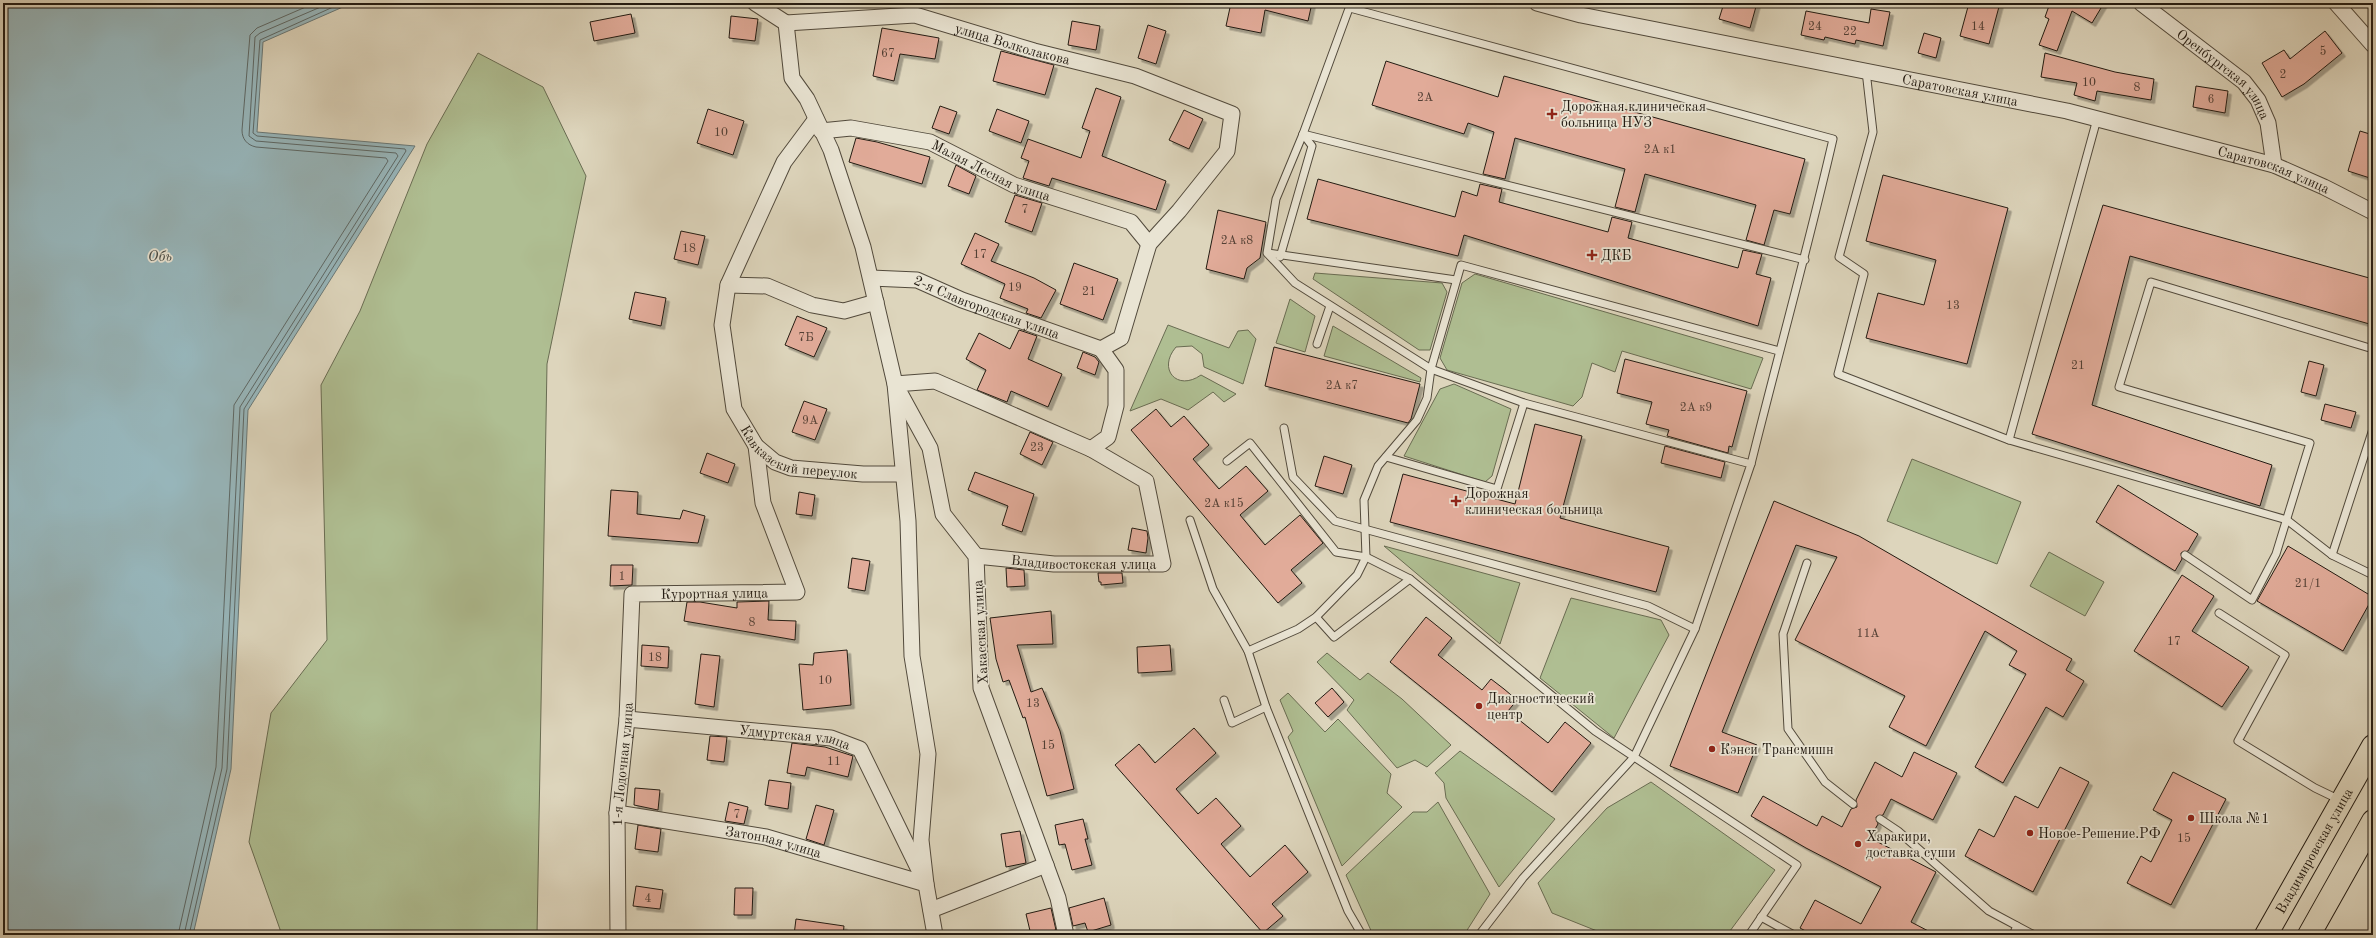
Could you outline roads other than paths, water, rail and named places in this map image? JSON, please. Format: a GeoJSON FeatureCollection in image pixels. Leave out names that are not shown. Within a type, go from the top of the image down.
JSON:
{"type":"FeatureCollection","features":[{"type":"Feature","properties":{"kind":"main road","name":"Владимировская улица"},"geometry":{"type":"LineString","coordinates":[[2266,935],[2373,746]]}},
{"type":"Feature","properties":{"kind":"main road"},"geometry":{"type":"LineString","coordinates":[[2309,935],[2373,821]]}},
{"type":"Feature","properties":{"kind":"street"},"geometry":{"type":"LineString","coordinates":[[755,3],[786,23],[792,78],[808,99],[818,125],[832,150],[864,247],[895,384],[908,521],[912,656],[928,754],[921,840],[926,884],[935,935]]}},
{"type":"Feature","properties":{"kind":"street","name":"Саратовская улица"},"geometry":{"type":"LineString","coordinates":[[1537,3],[1581,15],[1866,71],[2097,119],[2274,165],[2324,186],[2373,212]]}},
{"type":"Feature","properties":{"kind":"street","name":"Оренбургская улица"},"geometry":{"type":"LineString","coordinates":[[2141,3],[2244,82],[2258,100],[2268,123],[2274,165]]}},
{"type":"Feature","properties":{"kind":"street"},"geometry":{"type":"LineString","coordinates":[[2336,3],[2373,45]]}},
{"type":"Feature","properties":{"kind":"street","name":"улица Волколакова"},"geometry":{"type":"LineString","coordinates":[[786,23],[915,15],[1034,51],[1135,76],[1232,114],[1227,151],[1179,211],[1149,244]]}},
{"type":"Feature","properties":{"kind":"street","name":"Малая Лесная улица"},"geometry":{"type":"LineString","coordinates":[[818,125],[851,128],[930,142],[1014,184],[1131,222],[1149,244]]}},
{"type":"Feature","properties":{"kind":"street","name":"Кавказский переулок"},"geometry":{"type":"LineString","coordinates":[[818,125],[784,162],[728,285],[722,325],[734,409],[756,446],[775,462],[791,468],[864,474],[903,474]]}},
{"type":"Feature","properties":{"kind":"street"},"geometry":{"type":"LineString","coordinates":[[895,384],[935,381],[1091,449],[1108,437],[1116,406],[1116,370],[1101,350],[1121,338],[1136,292],[1149,244]]}},
{"type":"Feature","properties":{"kind":"street","name":"2-я Славгородская улица"},"geometry":{"type":"LineString","coordinates":[[871,278],[917,280],[962,300],[1101,350]]}},
{"type":"Feature","properties":{"kind":"street"},"geometry":{"type":"LineString","coordinates":[[728,285],[767,286],[812,305],[844,311],[876,302]]}},
{"type":"Feature","properties":{"kind":"street"},"geometry":{"type":"LineString","coordinates":[[895,384],[930,448],[943,514],[976,556]]}},
{"type":"Feature","properties":{"kind":"street","name":"Курортная улица"},"geometry":{"type":"LineString","coordinates":[[632,594],[797,592],[763,503],[756,446]]}},
{"type":"Feature","properties":{"kind":"street","name":"Владивостокская улица"},"geometry":{"type":"LineString","coordinates":[[976,556],[1054,564],[1162,564],[1146,481],[1091,449]]}},
{"type":"Feature","properties":{"kind":"street","name":"Хакасская улица"},"geometry":{"type":"LineString","coordinates":[[976,556],[981,688],[1058,898],[1066,935]]}},
{"type":"Feature","properties":{"kind":"street","name":"1-я Лодочная улица"},"geometry":{"type":"LineString","coordinates":[[618,935],[617,813],[627,719],[632,594]]}},
{"type":"Feature","properties":{"kind":"street","name":"Удмуртская улица"},"geometry":{"type":"LineString","coordinates":[[627,719],[831,738],[860,749],[926,884]]}},
{"type":"Feature","properties":{"kind":"street","name":"Затонная улица"},"geometry":{"type":"LineString","coordinates":[[617,813],[766,836],[926,884]]}},
{"type":"Feature","properties":{"kind":"street"},"geometry":{"type":"LineString","coordinates":[[931,910],[1046,865]]}},
{"type":"Feature","properties":{"kind":"lane"},"geometry":{"type":"LineString","coordinates":[[1267,253],[1276,200],[1303,134],[1351,5],[1833,139],[1805,260],[1779,351],[1751,464],[1695,629],[1634,757],[1523,878],[1479,935]]}},
{"type":"Feature","properties":{"kind":"lane"},"geometry":{"type":"LineString","coordinates":[[1866,71],[1873,132],[1839,257],[1864,274],[1838,374],[2009,440],[2287,520],[2332,555],[2373,575]]}},
{"type":"Feature","properties":{"kind":"lane"},"geometry":{"type":"LineString","coordinates":[[2009,440],[2097,119]]}},
{"type":"Feature","properties":{"kind":"lane"},"geometry":{"type":"LineString","coordinates":[[1280,257],[1312,146],[1303,134]]}},
{"type":"Feature","properties":{"kind":"lane"},"geometry":{"type":"LineString","coordinates":[[1303,134],[1805,260]]}},
{"type":"Feature","properties":{"kind":"lane"},"geometry":{"type":"LineString","coordinates":[[1267,253],[1280,257],[1456,280]]}},
{"type":"Feature","properties":{"kind":"lane"},"geometry":{"type":"LineString","coordinates":[[1267,253],[1295,284],[1431,369],[1524,403],[1751,464]]}},
{"type":"Feature","properties":{"kind":"lane"},"geometry":{"type":"LineString","coordinates":[[1248,651],[1298,629],[1316,617],[1357,575],[1366,557],[1364,500],[1378,466],[1417,420],[1427,398],[1431,369],[1461,265],[1779,351]]}},
{"type":"Feature","properties":{"kind":"lane"},"geometry":{"type":"LineString","coordinates":[[2185,555],[2252,600],[2276,554],[2310,443],[2119,387],[2151,282],[2373,349]]}},
{"type":"Feature","properties":{"kind":"lane"},"geometry":{"type":"LineString","coordinates":[[1317,344],[1330,306]]}},
{"type":"Feature","properties":{"kind":"lane"},"geometry":{"type":"LineString","coordinates":[[1386,457],[1497,489],[1524,403]]}},
{"type":"Feature","properties":{"kind":"lane"},"geometry":{"type":"LineString","coordinates":[[1284,428],[1293,477],[1335,521],[1648,606],[1695,629]]}},
{"type":"Feature","properties":{"kind":"lane"},"geometry":{"type":"LineString","coordinates":[[2332,555],[2373,429]]}},
{"type":"Feature","properties":{"kind":"lane"},"geometry":{"type":"LineString","coordinates":[[1227,461],[1250,443],[1336,552],[1366,557],[1410,579],[1595,731],[1797,866],[1749,935]]}},
{"type":"Feature","properties":{"kind":"lane"},"geometry":{"type":"LineString","coordinates":[[1190,520],[1213,589],[1248,651],[1266,707],[1348,911],[1362,935]]}},
{"type":"Feature","properties":{"kind":"lane"},"geometry":{"type":"LineString","coordinates":[[1807,563],[1783,634],[1788,729],[1825,782],[1854,804]]}},
{"type":"Feature","properties":{"kind":"lane"},"geometry":{"type":"LineString","coordinates":[[1316,617],[1334,637],[1410,579]]}},
{"type":"Feature","properties":{"kind":"lane"},"geometry":{"type":"LineString","coordinates":[[2219,612],[2284,655],[2238,741],[2315,788],[2342,801]]}},
{"type":"Feature","properties":{"kind":"lane"},"geometry":{"type":"LineString","coordinates":[[1224,700],[1232,723],[1266,707]]}},
{"type":"Feature","properties":{"kind":"lane"},"geometry":{"type":"LineString","coordinates":[[1880,819],[1898,831],[1989,911],[2034,935]]}},
{"type":"Feature","properties":{"kind":"lane"},"geometry":{"type":"LineString","coordinates":[[1761,917],[1794,935]]}},
{"type":"Feature","properties":{"kind":"lane"},"geometry":{"type":"LineString","coordinates":[[2013,935],[2017,926]]}},
{"type":"Feature","properties":{"kind":"water","name":"Обь"},"geometry":{"type":"Polygon","coordinates":[[[3,3],[352,3],[263,42],[257,132],[415,146],[248,410],[231,769],[193,935],[3,935],[3,3]]]}},
{"type":"Feature","properties":{"kind":"place","name":"Дорожная клиническая больница НУЗ"},"geometry":{"type":"Point","coordinates":[1552,114]}},
{"type":"Feature","properties":{"kind":"place","name":"ДКБ"},"geometry":{"type":"Point","coordinates":[1592,255]}},
{"type":"Feature","properties":{"kind":"place","name":"Дорожная клиническая больница"},"geometry":{"type":"Point","coordinates":[1456,501]}},
{"type":"Feature","properties":{"kind":"place","name":"Диагностический центр"},"geometry":{"type":"Point","coordinates":[1479,706]}},
{"type":"Feature","properties":{"kind":"place","name":"Кэнси Трансмишн"},"geometry":{"type":"Point","coordinates":[1712,749]}},
{"type":"Feature","properties":{"kind":"place","name":"Школа №1"},"geometry":{"type":"Point","coordinates":[2191,818]}},
{"type":"Feature","properties":{"kind":"place","name":"Новое-Решение.РФ"},"geometry":{"type":"Point","coordinates":[2030,833]}},
{"type":"Feature","properties":{"kind":"place","name":"Харакири, доставка суши"},"geometry":{"type":"Point","coordinates":[1858,844]}}]}
